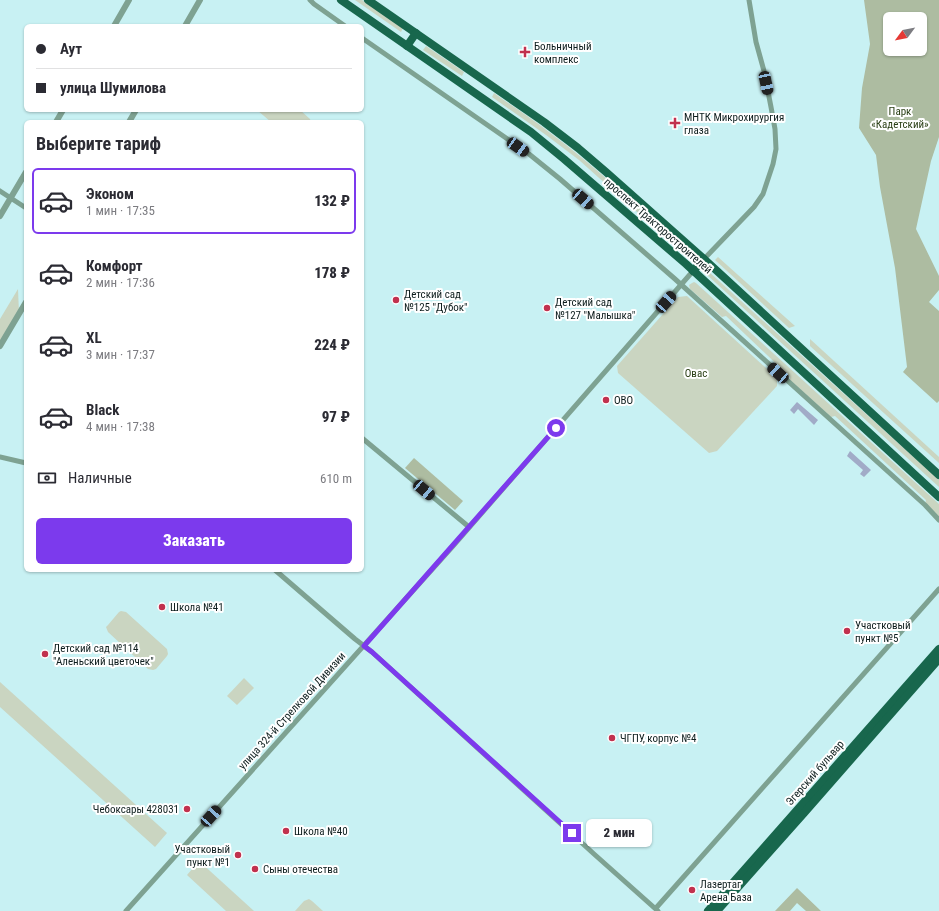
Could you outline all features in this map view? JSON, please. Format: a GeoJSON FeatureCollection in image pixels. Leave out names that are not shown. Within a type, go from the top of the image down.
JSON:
{"type":"FeatureCollection","features":[{"type":"Feature","properties":{"kind":"main road","name":"проспект Тракторостроителей"},"geometry":{"type":"LineString","coordinates":[[341,0],[531,132],[564,159],[693,271],[939,496]]}},
{"type":"Feature","properties":{"kind":"main road","name":"проспект Тракторостроителей"},"geometry":{"type":"LineString","coordinates":[[368,0],[544,122],[578,148],[704,259],[939,475]]}},
{"type":"Feature","properties":{"kind":"main road"},"geometry":{"type":"LineString","coordinates":[[407,46],[416,33]]}},
{"type":"Feature","properties":{"kind":"main road"},"geometry":{"type":"LineString","coordinates":[[480,96],[488,84]]}},
{"type":"Feature","properties":{"kind":"main road"},"geometry":{"type":"LineString","coordinates":[[693,271],[704,259]]}},
{"type":"Feature","properties":{"kind":"main road","name":"Эгерский бульвар"},"geometry":{"type":"LineString","coordinates":[[717,911],[802,810],[899,699],[939,649]]}},
{"type":"Feature","properties":{"kind":"main road","name":"Эгерский бульвар"},"geometry":{"type":"LineString","coordinates":[[899,699],[939,659]]}},
{"type":"Feature","properties":{"kind":"main road","name":"Эгерский бульвар"},"geometry":{"type":"LineString","coordinates":[[708,911],[802,810]]}},
{"type":"Feature","properties":{"kind":"street"},"geometry":{"type":"LineString","coordinates":[[115,24],[129,0]]}},
{"type":"Feature","properties":{"kind":"street"},"geometry":{"type":"LineString","coordinates":[[186,24],[200,0]]}},
{"type":"Feature","properties":{"kind":"street"},"geometry":{"type":"LineString","coordinates":[[310,0],[342,24]]}},
{"type":"Feature","properties":{"kind":"street"},"geometry":{"type":"LineString","coordinates":[[704,259],[754,207],[763,194],[773,164],[776,149],[774,121],[764,71],[756,42],[749,0]]}},
{"type":"Feature","properties":{"kind":"street"},"geometry":{"type":"LineString","coordinates":[[364,39],[550,170],[681,285],[939,520]]}},
{"type":"Feature","properties":{"kind":"street"},"geometry":{"type":"LineString","coordinates":[[0,216],[24,175]]}},
{"type":"Feature","properties":{"kind":"street"},"geometry":{"type":"LineString","coordinates":[[0,191],[24,207]]}},
{"type":"Feature","properties":{"kind":"street","name":"улица 324-й Стрелковой Дивизии"},"geometry":{"type":"LineString","coordinates":[[126,911],[364,646],[693,271]]}},
{"type":"Feature","properties":{"kind":"street"},"geometry":{"type":"LineString","coordinates":[[0,346],[24,305]]}},
{"type":"Feature","properties":{"kind":"street"},"geometry":{"type":"LineString","coordinates":[[364,440],[469,527]]}},
{"type":"Feature","properties":{"kind":"street"},"geometry":{"type":"LineString","coordinates":[[0,457],[24,463]]}},
{"type":"Feature","properties":{"kind":"street"},"geometry":{"type":"LineString","coordinates":[[277,572],[354,639],[372,652],[657,910],[939,589]]}},
{"type":"Feature","properties":{"kind":"green space"},"geometry":{"type":"Polygon","coordinates":[[[355,0],[362,0],[403,28],[401,32],[355,0]]]}},
{"type":"Feature","properties":{"kind":"green space","name":"Парк «Кадетский»"},"geometry":{"type":"Polygon","coordinates":[[[864,0],[939,0],[939,137],[931,161],[916,229],[939,276],[939,290],[929,302],[939,311],[939,401],[937,403],[903,372],[907,367],[895,268],[880,187],[876,155],[859,128],[862,88],[870,44],[864,0]]]}},
{"type":"Feature","properties":{"kind":"green space"},"geometry":{"type":"Polygon","coordinates":[[[426,46],[464,72],[462,76],[423,50],[426,46]]]}},
{"type":"Feature","properties":{"kind":"green space"},"geometry":{"type":"Polygon","coordinates":[[[494,93],[585,160],[687,252],[685,255],[579,160],[492,97],[494,93]]]}},
{"type":"Feature","properties":{"kind":"green space"},"geometry":{"type":"Polygon","coordinates":[[[259,112],[302,112],[310,120],[269,120],[259,112]]]}},
{"type":"Feature","properties":{"kind":"green space"},"geometry":{"type":"Polygon","coordinates":[[[718,257],[795,326],[789,328],[715,260],[718,257]]]}},
{"type":"Feature","properties":{"kind":"green space"},"geometry":{"type":"Polygon","coordinates":[[[708,271],[939,480],[939,487],[706,274],[708,271]]]}},
{"type":"Feature","properties":{"kind":"green space"},"geometry":{"type":"Polygon","coordinates":[[[694,282],[939,504],[939,517],[925,504],[926,500],[835,416],[831,417],[790,380],[790,377],[726,316],[722,317],[690,289],[689,285],[694,282]]]}},
{"type":"Feature","properties":{"kind":"green space"},"geometry":{"type":"Polygon","coordinates":[[[18,289],[19,313],[0,346],[0,319],[18,289]]]}},
{"type":"Feature","properties":{"kind":"green space","name":"Овас"},"geometry":{"type":"Polygon","coordinates":[[[687,296],[777,378],[777,386],[717,451],[709,453],[618,373],[617,366],[678,297],[687,296]]]}},
{"type":"Feature","properties":{"kind":"green space"},"geometry":{"type":"Polygon","coordinates":[[[810,339],[939,457],[939,463],[810,346],[810,339]]]}},
{"type":"Feature","properties":{"kind":"green space"},"geometry":{"type":"Polygon","coordinates":[[[414,458],[463,501],[455,510],[405,468],[414,458]]]}},
{"type":"Feature","properties":{"kind":"green space"},"geometry":{"type":"Polygon","coordinates":[[[121,611],[126,612],[167,649],[167,656],[156,669],[148,669],[108,632],[106,627],[121,611]]]}},
{"type":"Feature","properties":{"kind":"green space"},"geometry":{"type":"Polygon","coordinates":[[[244,678],[254,688],[237,705],[227,696],[244,678]]]}},
{"type":"Feature","properties":{"kind":"green space"},"geometry":{"type":"Polygon","coordinates":[[[0,682],[167,833],[155,847],[0,707],[0,682]]]}},
{"type":"Feature","properties":{"kind":"green space"},"geometry":{"type":"Polygon","coordinates":[[[199,861],[254,911],[226,911],[187,875],[199,861]]]}},
{"type":"Feature","properties":{"kind":"green space"},"geometry":{"type":"Polygon","coordinates":[[[797,888],[821,911],[806,911],[797,903],[790,911],[775,911],[797,888]]]}},
{"type":"Feature","properties":{"kind":"green space"},"geometry":{"type":"Polygon","coordinates":[[[309,899],[323,911],[295,911],[304,901],[309,899]]]}},
{"type":"Feature","properties":{"kind":"water"},"geometry":{"type":"Polygon","coordinates":[[[797,402],[818,420],[814,425],[798,409],[794,414],[790,410],[797,402]]]}},
{"type":"Feature","properties":{"kind":"water"},"geometry":{"type":"Polygon","coordinates":[[[850,451],[871,470],[864,477],[860,474],[863,470],[847,456],[850,451]]]}},
{"type":"Feature","properties":{"kind":"place","name":"Больничный комплекс"},"geometry":{"type":"Point","coordinates":[525,52]}},
{"type":"Feature","properties":{"kind":"place","name":"МНТК Микрохирургия глаза"},"geometry":{"type":"Point","coordinates":[675,123]}},
{"type":"Feature","properties":{"kind":"place","name":"Детский сад №125 \"Дубок\""},"geometry":{"type":"Point","coordinates":[396,300]}},
{"type":"Feature","properties":{"kind":"place","name":"Детский сад №127 \"Малышка\""},"geometry":{"type":"Point","coordinates":[547,308]}},
{"type":"Feature","properties":{"kind":"place","name":"ОВО"},"geometry":{"type":"Point","coordinates":[606,400]}},
{"type":"Feature","properties":{"kind":"place","name":"Школа №41"},"geometry":{"type":"Point","coordinates":[162,607]}},
{"type":"Feature","properties":{"kind":"place","name":"Участковый пункт №5"},"geometry":{"type":"Point","coordinates":[847,631]}},
{"type":"Feature","properties":{"kind":"place","name":"Детский сад №114 \"Аленьский цветочек\""},"geometry":{"type":"Point","coordinates":[45,654]}},
{"type":"Feature","properties":{"kind":"place","name":"ЧГПУ, корпус №4"},"geometry":{"type":"Point","coordinates":[612,738]}},
{"type":"Feature","properties":{"kind":"place","name":"Чебоксары 428031"},"geometry":{"type":"Point","coordinates":[187,809]}},
{"type":"Feature","properties":{"kind":"place","name":"Школа №40"},"geometry":{"type":"Point","coordinates":[286,831]}},
{"type":"Feature","properties":{"kind":"place","name":"Участковый пункт №1"},"geometry":{"type":"Point","coordinates":[238,855]}},
{"type":"Feature","properties":{"kind":"place","name":"Сыны отечества"},"geometry":{"type":"Point","coordinates":[255,869]}},
{"type":"Feature","properties":{"kind":"place","name":"Лазертаг Арена База"},"geometry":{"type":"Point","coordinates":[692,890]}},
{"type":"Feature","properties":{"kind":"route"},"geometry":{"type":"LineString","coordinates":[[556,428],[364,646],[436,709],[572,833]]}}]}
